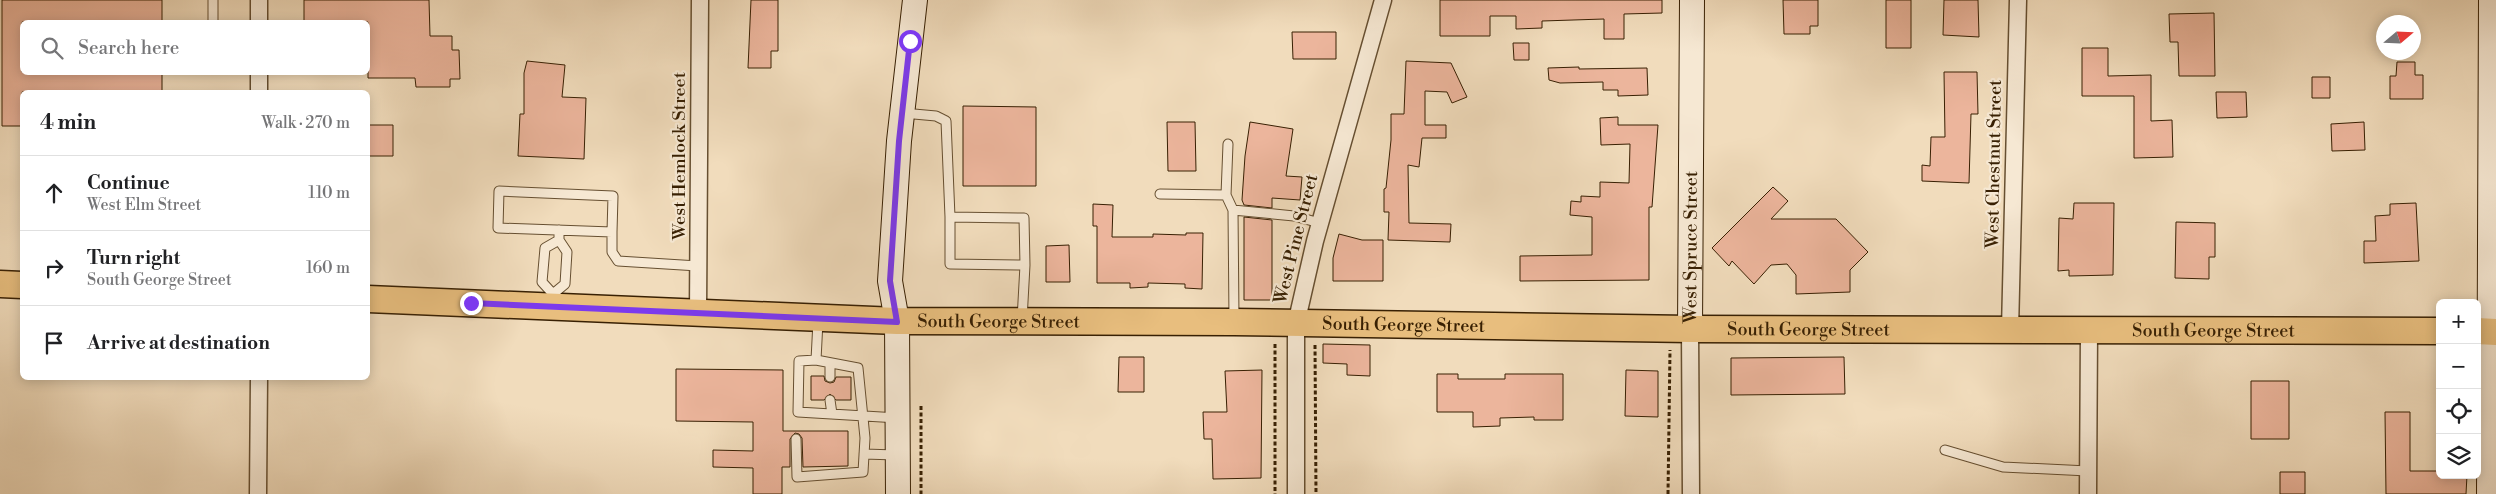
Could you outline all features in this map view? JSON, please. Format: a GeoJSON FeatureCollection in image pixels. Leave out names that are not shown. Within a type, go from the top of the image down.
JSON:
{"type":"FeatureCollection","features":[{"type":"Feature","properties":{"kind":"main road"},"geometry":{"type":"LineString","coordinates":[[0,284],[20,284]]}},
{"type":"Feature","properties":{"kind":"main road","name":"South George Street"},"geometry":{"type":"LineString","coordinates":[[370,298],[552,301],[698,313],[897,322],[1234,322],[1295,333],[1690,329],[2436,331]]}},
{"type":"Feature","properties":{"kind":"street"},"geometry":{"type":"LineString","coordinates":[[259,0],[259,20]]}},
{"type":"Feature","properties":{"kind":"street","name":"West Hemlock Street"},"geometry":{"type":"LineString","coordinates":[[698,313],[700,0]]}},
{"type":"Feature","properties":{"kind":"street"},"geometry":{"type":"LineString","coordinates":[[898,494],[897,322],[890,281],[902,113],[915,0]]}},
{"type":"Feature","properties":{"kind":"street","name":"West Pine Street"},"geometry":{"type":"LineString","coordinates":[[1296,494],[1295,333],[1320,224],[1383,0]]}},
{"type":"Feature","properties":{"kind":"street","name":"West Spruce Street"},"geometry":{"type":"LineString","coordinates":[[1691,494],[1692,0]]}},
{"type":"Feature","properties":{"kind":"street","name":"West Chestnut Street"},"geometry":{"type":"LineString","coordinates":[[2010,330],[2018,0]]}},
{"type":"Feature","properties":{"kind":"street"},"geometry":{"type":"LineString","coordinates":[[2490,494],[2488,331],[2491,0]]}},
{"type":"Feature","properties":{"kind":"street"},"geometry":{"type":"LineString","coordinates":[[259,75],[259,90]]}},
{"type":"Feature","properties":{"kind":"street"},"geometry":{"type":"LineString","coordinates":[[2088,494],[2089,330]]}},
{"type":"Feature","properties":{"kind":"street"},"geometry":{"type":"LineString","coordinates":[[258,494],[259,380]]}},
{"type":"Feature","properties":{"kind":"lane"},"geometry":{"type":"LineString","coordinates":[[212,0],[213,20]]}},
{"type":"Feature","properties":{"kind":"lane"},"geometry":{"type":"LineString","coordinates":[[902,113],[936,116],[946,121],[950,264],[1025,265]]}},
{"type":"Feature","properties":{"kind":"lane"},"geometry":{"type":"LineString","coordinates":[[1228,144],[1226,195],[1233,210],[1234,322]]}},
{"type":"Feature","properties":{"kind":"lane"},"geometry":{"type":"LineString","coordinates":[[612,232],[498,228],[499,191],[613,196],[612,252],[618,261],[698,266]]}},
{"type":"Feature","properties":{"kind":"lane"},"geometry":{"type":"LineString","coordinates":[[1160,194],[1226,195]]}},
{"type":"Feature","properties":{"kind":"lane"},"geometry":{"type":"LineString","coordinates":[[1233,210],[1294,216],[1320,224]]}},
{"type":"Feature","properties":{"kind":"lane"},"geometry":{"type":"LineString","coordinates":[[950,217],[1024,218],[1025,265],[1022,321]]}},
{"type":"Feature","properties":{"kind":"lane"},"geometry":{"type":"LineString","coordinates":[[559,230],[559,240],[567,252],[564,284],[552,301],[542,282],[544,248],[559,240]]}},
{"type":"Feature","properties":{"kind":"lane"},"geometry":{"type":"LineString","coordinates":[[816,360],[819,318]]}},
{"type":"Feature","properties":{"kind":"lane"},"geometry":{"type":"LineString","coordinates":[[796,439],[797,477],[863,472],[863,417],[858,368],[816,360],[799,361],[798,412],[863,417],[898,418]]}},
{"type":"Feature","properties":{"kind":"lane"},"geometry":{"type":"LineString","coordinates":[[830,362],[830,376]]}},
{"type":"Feature","properties":{"kind":"lane"},"geometry":{"type":"LineString","coordinates":[[830,400],[832,414]]}},
{"type":"Feature","properties":{"kind":"lane"},"geometry":{"type":"LineString","coordinates":[[1945,450],[2003,467],[2088,471]]}},
{"type":"Feature","properties":{"kind":"lane"},"geometry":{"type":"LineString","coordinates":[[864,454],[898,455]]}},
{"type":"Feature","properties":{"kind":"path"},"geometry":{"type":"LineString","coordinates":[[1275,494],[1295,333]]}},
{"type":"Feature","properties":{"kind":"path"},"geometry":{"type":"LineString","coordinates":[[1295,333],[1316,494]]}},
{"type":"Feature","properties":{"kind":"path"},"geometry":{"type":"LineString","coordinates":[[1668,494],[1670,348]]}},
{"type":"Feature","properties":{"kind":"path"},"geometry":{"type":"LineString","coordinates":[[920,406],[921,494]]}},
{"type":"Feature","properties":{"kind":"building"},"geometry":{"type":"Polygon","coordinates":[[[2,0],[162,0],[162,20],[20,20],[20,75],[162,75],[162,90],[20,90],[20,126],[2,126],[2,0]]]}},
{"type":"Feature","properties":{"kind":"building"},"geometry":{"type":"Polygon","coordinates":[[[304,0],[429,0],[430,36],[452,36],[452,50],[459,50],[460,79],[450,79],[450,87],[416,87],[415,78],[368,78],[368,75],[370,75],[370,20],[304,20],[304,0]]]}},
{"type":"Feature","properties":{"kind":"building"},"geometry":{"type":"Polygon","coordinates":[[[751,0],[778,0],[778,51],[771,51],[771,68],[748,68],[751,0]]]}},
{"type":"Feature","properties":{"kind":"building"},"geometry":{"type":"Polygon","coordinates":[[[1440,0],[1662,0],[1662,13],[1624,14],[1624,39],[1604,39],[1604,19],[1542,21],[1542,28],[1516,29],[1516,16],[1490,16],[1490,36],[1440,36],[1440,0]]]}},
{"type":"Feature","properties":{"kind":"building"},"geometry":{"type":"Polygon","coordinates":[[[1783,0],[1818,0],[1818,26],[1810,26],[1810,34],[1784,34],[1783,0]]]}},
{"type":"Feature","properties":{"kind":"building"},"geometry":{"type":"Polygon","coordinates":[[[1886,0],[1911,0],[1911,48],[1886,48],[1886,0]]]}},
{"type":"Feature","properties":{"kind":"building"},"geometry":{"type":"Polygon","coordinates":[[[1944,0],[1978,0],[1979,37],[1943,35],[1944,0]]]}},
{"type":"Feature","properties":{"kind":"building"},"geometry":{"type":"Polygon","coordinates":[[[2214,13],[2215,76],[2179,76],[2178,42],[2170,42],[2169,14],[2214,13]]]}},
{"type":"Feature","properties":{"kind":"building"},"geometry":{"type":"Polygon","coordinates":[[[1292,32],[1336,32],[1336,59],[1293,59],[1292,32]]]}},
{"type":"Feature","properties":{"kind":"building"},"geometry":{"type":"Polygon","coordinates":[[[1513,43],[1529,43],[1529,60],[1514,60],[1513,43]]]}},
{"type":"Feature","properties":{"kind":"building"},"geometry":{"type":"Polygon","coordinates":[[[2082,48],[2108,48],[2108,76],[2151,75],[2151,121],[2172,120],[2173,157],[2134,158],[2134,96],[2082,96],[2082,48]]]}},
{"type":"Feature","properties":{"kind":"building"},"geometry":{"type":"Polygon","coordinates":[[[527,61],[565,65],[562,97],[586,98],[584,159],[518,156],[520,114],[524,114],[524,73],[527,61]]]}},
{"type":"Feature","properties":{"kind":"building"},"geometry":{"type":"Polygon","coordinates":[[[1406,61],[1451,63],[1467,97],[1452,103],[1447,92],[1425,91],[1425,125],[1446,125],[1446,138],[1422,138],[1419,167],[1408,165],[1409,223],[1451,224],[1450,242],[1388,240],[1389,212],[1384,212],[1384,189],[1386,188],[1391,140],[1391,114],[1404,114],[1406,61]]]}},
{"type":"Feature","properties":{"kind":"building"},"geometry":{"type":"Polygon","coordinates":[[[2397,62],[2415,62],[2415,75],[2423,75],[2423,99],[2390,99],[2390,76],[2396,76],[2397,62]]]}},
{"type":"Feature","properties":{"kind":"building"},"geometry":{"type":"Polygon","coordinates":[[[1579,67],[1579,69],[1647,68],[1648,95],[1618,96],[1618,90],[1603,90],[1603,82],[1560,83],[1549,80],[1548,68],[1579,67]]]}},
{"type":"Feature","properties":{"kind":"building"},"geometry":{"type":"Polygon","coordinates":[[[1944,72],[1977,72],[1978,114],[1971,114],[1969,183],[1922,181],[1922,165],[1930,166],[1931,137],[1945,137],[1944,72]]]}},
{"type":"Feature","properties":{"kind":"building"},"geometry":{"type":"Polygon","coordinates":[[[2312,77],[2330,77],[2330,98],[2312,98],[2312,77]]]}},
{"type":"Feature","properties":{"kind":"building"},"geometry":{"type":"Polygon","coordinates":[[[2216,92],[2246,92],[2247,117],[2217,118],[2216,92]]]}},
{"type":"Feature","properties":{"kind":"building"},"geometry":{"type":"Polygon","coordinates":[[[963,106],[1036,107],[1036,186],[963,186],[963,106]]]}},
{"type":"Feature","properties":{"kind":"building"},"geometry":{"type":"Polygon","coordinates":[[[1618,117],[1618,125],[1658,125],[1652,207],[1649,207],[1649,280],[1520,281],[1520,256],[1592,255],[1592,217],[1570,215],[1571,201],[1581,202],[1581,196],[1600,197],[1600,182],[1629,183],[1630,144],[1601,145],[1600,118],[1618,117]]]}},
{"type":"Feature","properties":{"kind":"building"},"geometry":{"type":"Polygon","coordinates":[[[1167,122],[1195,122],[1196,171],[1168,171],[1167,122]]]}},
{"type":"Feature","properties":{"kind":"building"},"geometry":{"type":"Polygon","coordinates":[[[1250,122],[1293,129],[1286,176],[1302,177],[1300,200],[1272,198],[1272,208],[1244,205],[1242,200],[1245,156],[1250,122]]]}},
{"type":"Feature","properties":{"kind":"building"},"geometry":{"type":"Polygon","coordinates":[[[2364,122],[2365,150],[2332,151],[2331,124],[2364,122]]]}},
{"type":"Feature","properties":{"kind":"building"},"geometry":{"type":"Polygon","coordinates":[[[370,125],[393,125],[393,156],[370,156],[370,125]]]}},
{"type":"Feature","properties":{"kind":"building"},"geometry":{"type":"Polygon","coordinates":[[[1773,187],[1788,201],[1771,219],[1836,219],[1868,252],[1850,270],[1850,292],[1796,294],[1796,275],[1787,264],[1771,265],[1754,284],[1732,261],[1729,266],[1712,248],[1773,187]]]}},
{"type":"Feature","properties":{"kind":"building"},"geometry":{"type":"Polygon","coordinates":[[[2074,203],[2114,203],[2113,275],[2069,276],[2069,270],[2058,271],[2059,218],[2073,219],[2074,203]]]}},
{"type":"Feature","properties":{"kind":"building"},"geometry":{"type":"Polygon","coordinates":[[[2416,203],[2419,261],[2364,263],[2364,241],[2376,241],[2375,216],[2390,215],[2390,204],[2416,203]]]}},
{"type":"Feature","properties":{"kind":"building"},"geometry":{"type":"Polygon","coordinates":[[[1093,204],[1113,205],[1112,237],[1153,237],[1153,234],[1186,235],[1186,233],[1203,233],[1202,289],[1185,288],[1185,284],[1148,283],[1148,287],[1130,288],[1130,283],[1097,283],[1097,226],[1093,226],[1093,204]]]}},
{"type":"Feature","properties":{"kind":"building"},"geometry":{"type":"Polygon","coordinates":[[[1244,217],[1272,220],[1272,300],[1244,300],[1244,217]]]}},
{"type":"Feature","properties":{"kind":"building"},"geometry":{"type":"Polygon","coordinates":[[[2176,222],[2215,223],[2215,257],[2209,257],[2209,279],[2175,278],[2176,222]]]}},
{"type":"Feature","properties":{"kind":"building"},"geometry":{"type":"Polygon","coordinates":[[[1339,234],[1362,240],[1383,240],[1383,281],[1333,281],[1333,258],[1339,234]]]}},
{"type":"Feature","properties":{"kind":"building"},"geometry":{"type":"Polygon","coordinates":[[[1069,245],[1070,282],[1046,282],[1046,246],[1069,245]]]}},
{"type":"Feature","properties":{"kind":"building"},"geometry":{"type":"Polygon","coordinates":[[[1323,344],[1370,345],[1370,376],[1347,375],[1347,364],[1323,363],[1323,344]]]}},
{"type":"Feature","properties":{"kind":"building"},"geometry":{"type":"Polygon","coordinates":[[[1119,357],[1144,357],[1144,392],[1118,392],[1119,357]]]}},
{"type":"Feature","properties":{"kind":"building"},"geometry":{"type":"Polygon","coordinates":[[[1844,357],[1845,394],[1731,395],[1731,358],[1844,357]]]}},
{"type":"Feature","properties":{"kind":"building"},"geometry":{"type":"Polygon","coordinates":[[[676,369],[783,370],[783,431],[848,431],[848,466],[803,467],[802,438],[799,434],[795,433],[790,439],[790,467],[782,467],[782,494],[753,494],[753,468],[713,467],[713,450],[753,451],[753,422],[676,421],[676,369]]]}},
{"type":"Feature","properties":{"kind":"building"},"geometry":{"type":"Polygon","coordinates":[[[1262,370],[1261,478],[1213,479],[1212,439],[1204,439],[1203,412],[1227,412],[1225,371],[1262,370]]]}},
{"type":"Feature","properties":{"kind":"building"},"geometry":{"type":"Polygon","coordinates":[[[1626,370],[1658,371],[1658,417],[1625,416],[1626,370]]]}},
{"type":"Feature","properties":{"kind":"building"},"geometry":{"type":"Polygon","coordinates":[[[1437,374],[1458,374],[1458,379],[1505,379],[1505,374],[1563,374],[1563,420],[1534,420],[1534,417],[1500,418],[1500,426],[1473,427],[1473,412],[1437,412],[1437,374]]]}},
{"type":"Feature","properties":{"kind":"building"},"geometry":{"type":"Polygon","coordinates":[[[811,376],[824,376],[825,381],[830,383],[834,382],[836,377],[851,377],[851,400],[836,400],[830,394],[824,400],[811,400],[811,376]]]}},
{"type":"Feature","properties":{"kind":"building"},"geometry":{"type":"Polygon","coordinates":[[[2251,381],[2289,381],[2289,439],[2251,439],[2251,381]]]}},
{"type":"Feature","properties":{"kind":"building"},"geometry":{"type":"Polygon","coordinates":[[[2385,412],[2410,412],[2410,471],[2436,471],[2436,479],[2467,479],[2466,494],[2386,494],[2385,412]]]}},
{"type":"Feature","properties":{"kind":"building"},"geometry":{"type":"Polygon","coordinates":[[[2280,472],[2305,472],[2305,494],[2280,494],[2280,472]]]}},
{"type":"Feature","properties":{"kind":"route"},"geometry":{"type":"LineString","coordinates":[[471,303],[897,322],[890,281],[899,141],[910,41]]}}]}
